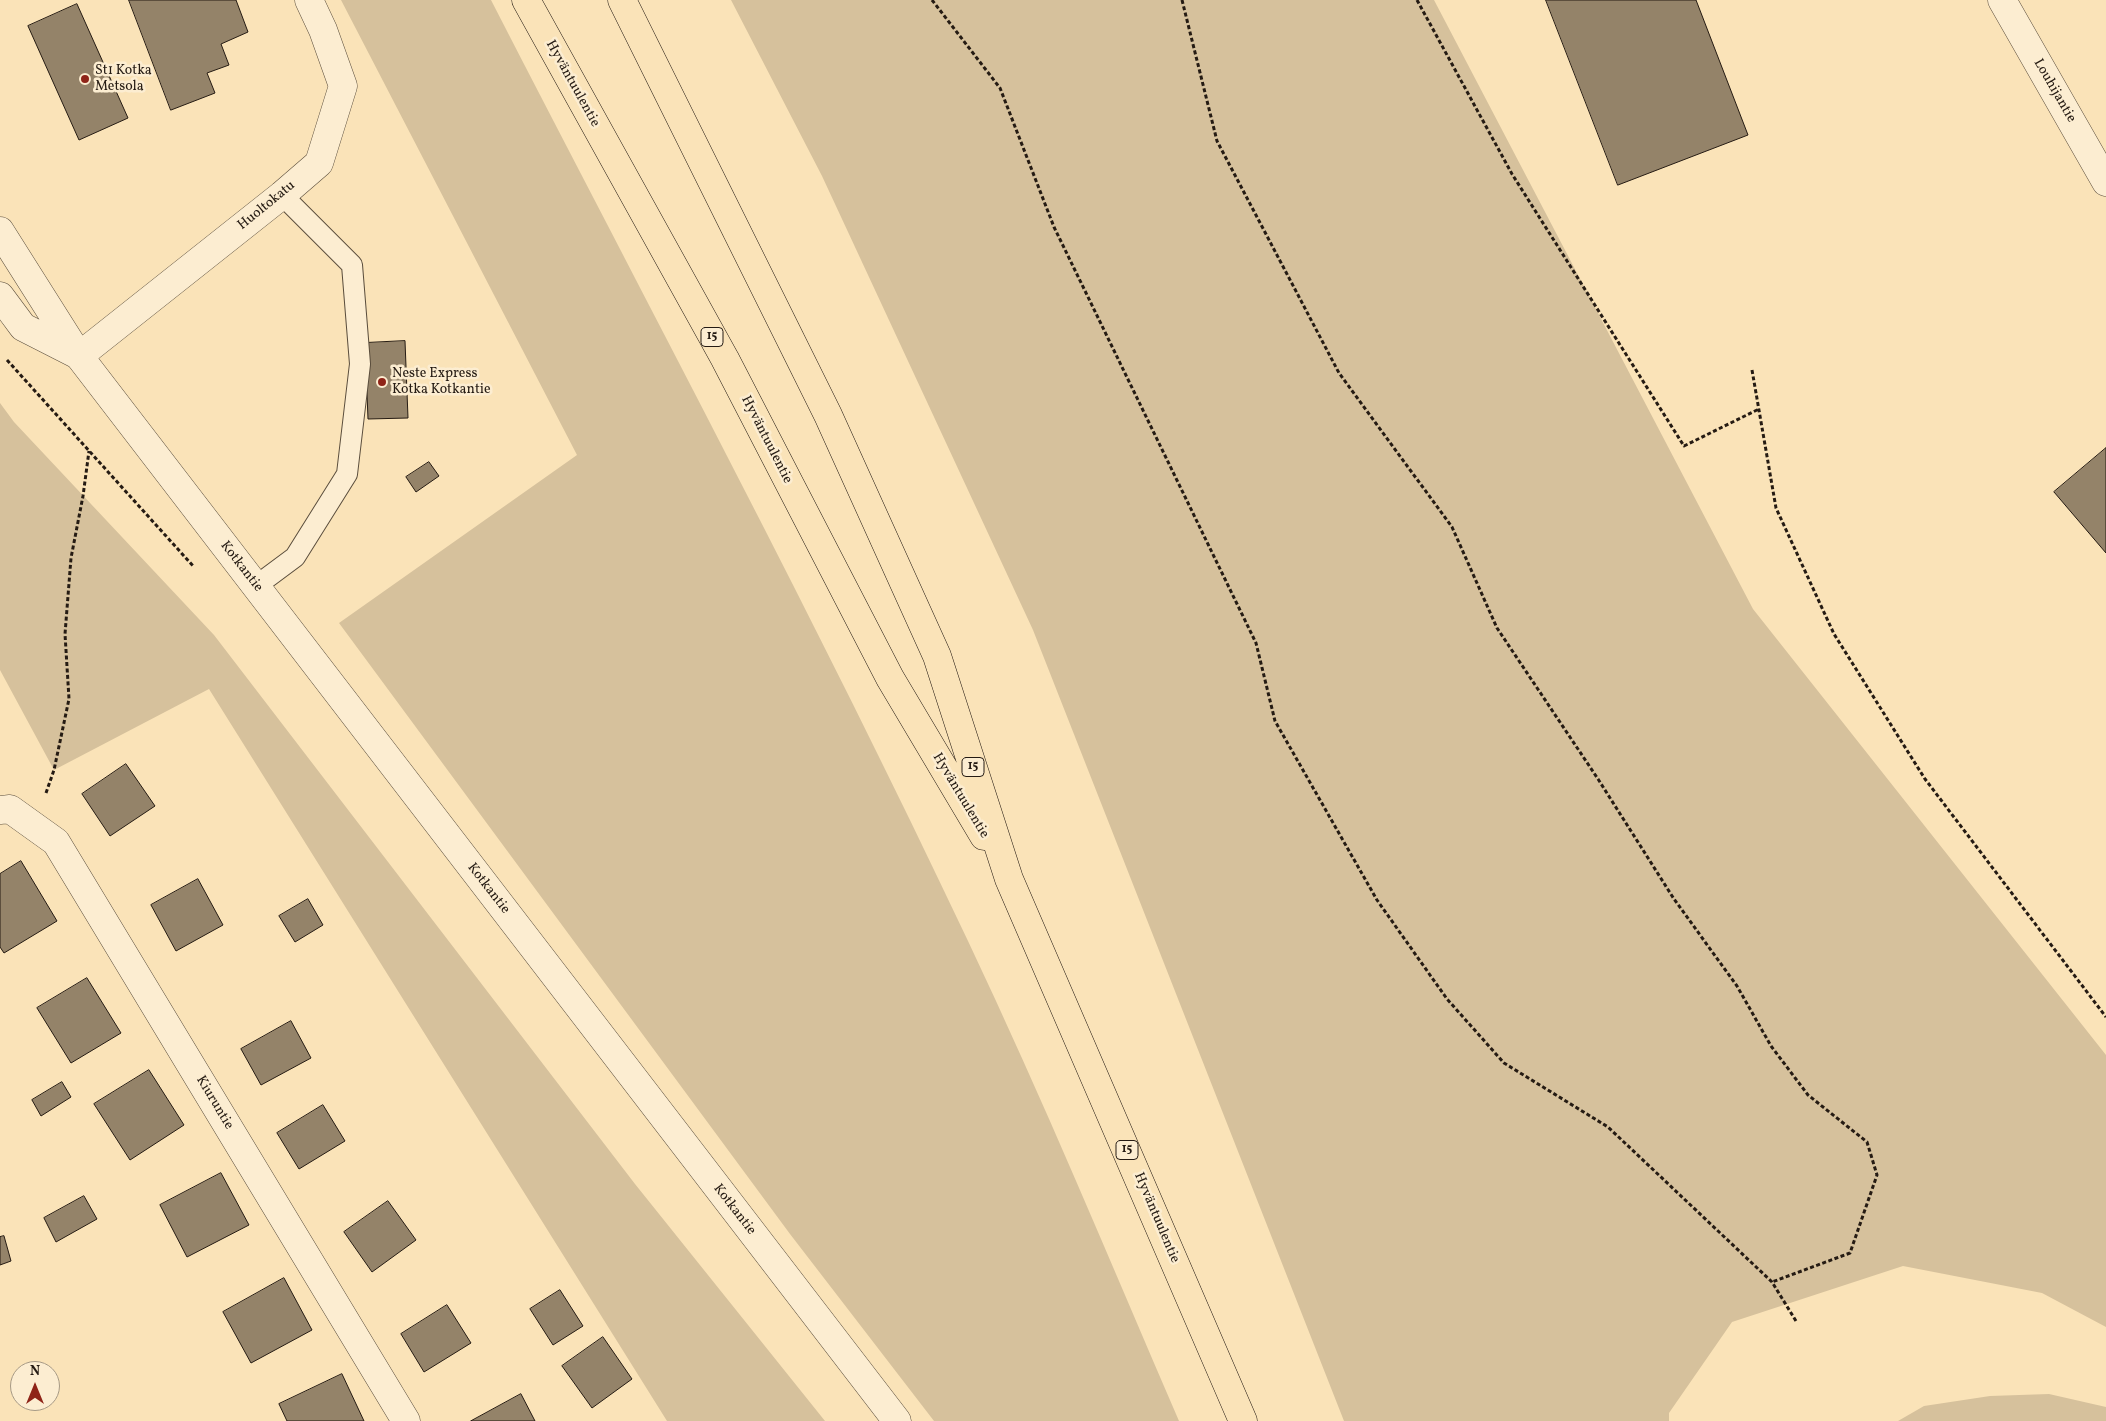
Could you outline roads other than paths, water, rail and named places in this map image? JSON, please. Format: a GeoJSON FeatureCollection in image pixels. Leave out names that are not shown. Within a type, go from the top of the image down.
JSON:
{"type":"FeatureCollection","features":[{"type":"Feature","properties":{"kind":"highway","name":"Hyväntuulentie"},"geometry":{"type":"LineString","coordinates":[[526,0],[725,359],[890,678],[1009,878]]}},
{"type":"Feature","properties":{"kind":"highway","name":"Hyväntuulentie"},"geometry":{"type":"LineString","coordinates":[[622,0],[828,415],[937,656],[1009,878],[1243,1421]]}},
{"type":"Feature","properties":{"kind":"street","name":"Huoltokatu"},"geometry":{"type":"LineString","coordinates":[[79,356],[282,195],[319,163],[343,86],[323,30],[309,0]]}},
{"type":"Feature","properties":{"kind":"street","name":"Louhijantie"},"geometry":{"type":"LineString","coordinates":[[2002,0],[2106,182]]}},
{"type":"Feature","properties":{"kind":"street","name":"Kotkantie"},"geometry":{"type":"LineString","coordinates":[[0,231],[79,356],[897,1421]]}},
{"type":"Feature","properties":{"kind":"street","name":"Kotkantie"},"geometry":{"type":"LineString","coordinates":[[0,296],[23,327],[79,356]]}},
{"type":"Feature","properties":{"kind":"street","name":"Kiuruntie"},"geometry":{"type":"LineString","coordinates":[[0,810],[10,809],[56,842],[406,1421]]}},
{"type":"Feature","properties":{"kind":"lane"},"geometry":{"type":"LineString","coordinates":[[256,586],[295,557],[347,474],[360,364],[352,266],[282,195]]}},
{"type":"Feature","properties":{"kind":"place","name":"St1 Kotka Metsola"},"geometry":{"type":"Point","coordinates":[85,79]}},
{"type":"Feature","properties":{"kind":"place","name":"Neste Express Kotka Kotkantie"},"geometry":{"type":"Point","coordinates":[382,382]}}]}
